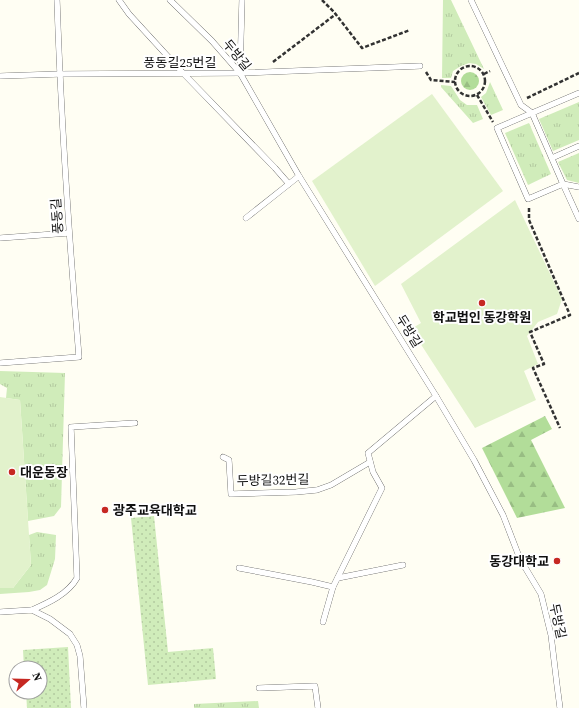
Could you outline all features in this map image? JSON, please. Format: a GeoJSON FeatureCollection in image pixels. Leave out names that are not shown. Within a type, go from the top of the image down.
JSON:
{"type":"FeatureCollection","features":[{"type":"Feature","properties":{"kind":"lane","name":"풍동길"},"geometry":{"type":"LineString","coordinates":[[0,363],[79,357],[69,233],[57,0]]}},
{"type":"Feature","properties":{"kind":"lane"},"geometry":{"type":"LineString","coordinates":[[119,0],[129,14],[183,73],[276,168],[289,184]]}},
{"type":"Feature","properties":{"kind":"lane","name":"두방길"},"geometry":{"type":"LineString","coordinates":[[170,0],[207,36],[240,72],[299,176],[436,396],[474,460],[503,515],[520,559],[541,594],[551,635],[560,708]]}},
{"type":"Feature","properties":{"kind":"lane"},"geometry":{"type":"LineString","coordinates":[[240,72],[242,0]]}},
{"type":"Feature","properties":{"kind":"lane"},"geometry":{"type":"LineString","coordinates":[[471,0],[521,105],[532,113],[579,219]]}},
{"type":"Feature","properties":{"kind":"lane","name":"풍동길25번길"},"geometry":{"type":"LineString","coordinates":[[60,74],[267,72],[420,66]]}},
{"type":"Feature","properties":{"kind":"lane"},"geometry":{"type":"LineString","coordinates":[[0,76],[60,74]]}},
{"type":"Feature","properties":{"kind":"lane"},"geometry":{"type":"LineString","coordinates":[[579,93],[497,128],[528,199],[563,184],[579,187]]}},
{"type":"Feature","properties":{"kind":"lane"},"geometry":{"type":"LineString","coordinates":[[552,158],[579,146]]}},
{"type":"Feature","properties":{"kind":"lane"},"geometry":{"type":"LineString","coordinates":[[246,218],[299,176]]}},
{"type":"Feature","properties":{"kind":"lane"},"geometry":{"type":"LineString","coordinates":[[0,238],[69,233]]}},
{"type":"Feature","properties":{"kind":"lane"},"geometry":{"type":"LineString","coordinates":[[323,622],[333,587],[382,488],[373,472],[368,454],[436,396]]}},
{"type":"Feature","properties":{"kind":"lane"},"geometry":{"type":"LineString","coordinates":[[0,612],[32,610],[59,596],[74,584],[78,578],[71,426],[135,423]]}},
{"type":"Feature","properties":{"kind":"lane","name":"두방길32번길"},"geometry":{"type":"LineString","coordinates":[[223,457],[229,460],[231,494],[317,490],[331,485],[370,462]]}},
{"type":"Feature","properties":{"kind":"lane"},"geometry":{"type":"LineString","coordinates":[[338,578],[403,565]]}},
{"type":"Feature","properties":{"kind":"lane"},"geometry":{"type":"LineString","coordinates":[[239,568],[333,587]]}},
{"type":"Feature","properties":{"kind":"lane"},"geometry":{"type":"LineString","coordinates":[[32,610],[50,618],[70,634],[77,645],[80,656],[84,708]]}},
{"type":"Feature","properties":{"kind":"lane"},"geometry":{"type":"LineString","coordinates":[[259,688],[315,686],[318,708]]}},
{"type":"Feature","properties":{"kind":"path"},"geometry":{"type":"LineString","coordinates":[[322,0],[336,14],[362,48],[410,30]]}},
{"type":"Feature","properties":{"kind":"path"},"geometry":{"type":"LineString","coordinates":[[267,72],[269,65],[336,14]]}},
{"type":"Feature","properties":{"kind":"path"},"geometry":{"type":"LineString","coordinates":[[466,66],[476,67],[484,74],[485,84],[481,92],[477,95],[467,96],[456,87],[455,82],[458,72],[466,66]]}},
{"type":"Feature","properties":{"kind":"path"},"geometry":{"type":"LineString","coordinates":[[484,74],[490,71]]}},
{"type":"Feature","properties":{"kind":"path"},"geometry":{"type":"LineString","coordinates":[[520,102],[579,73]]}},
{"type":"Feature","properties":{"kind":"path"},"geometry":{"type":"LineString","coordinates":[[427,74],[431,80],[455,82]]}},
{"type":"Feature","properties":{"kind":"path"},"geometry":{"type":"LineString","coordinates":[[477,95],[497,128]]}},
{"type":"Feature","properties":{"kind":"path"},"geometry":{"type":"LineString","coordinates":[[528,199],[529,220],[570,315],[530,332],[544,364],[533,368],[560,428]]}},
{"type":"Feature","properties":{"kind":"green space"},"geometry":{"type":"Polygon","coordinates":[[[443,0],[451,0],[484,69],[476,64],[469,63],[453,71],[451,78],[442,78],[443,0]]]}},
{"type":"Feature","properties":{"kind":"green space"},"geometry":{"type":"Polygon","coordinates":[[[470,72],[476,75],[479,81],[476,87],[470,90],[464,87],[461,81],[464,75],[470,72]]]}},
{"type":"Feature","properties":{"kind":"green space"},"geometry":{"type":"Polygon","coordinates":[[[490,82],[503,110],[491,115],[481,97],[486,93],[490,82]]]}},
{"type":"Feature","properties":{"kind":"green space"},"geometry":{"type":"Polygon","coordinates":[[[441,85],[451,86],[460,100],[467,105],[477,105],[483,119],[473,123],[441,87],[441,85]]]}},
{"type":"Feature","properties":{"kind":"green space"},"geometry":{"type":"Polygon","coordinates":[[[432,94],[503,191],[375,286],[312,181],[432,94]]]}},
{"type":"Feature","properties":{"kind":"green space"},"geometry":{"type":"Polygon","coordinates":[[[579,102],[579,140],[553,151],[539,119],[579,102]]]}},
{"type":"Feature","properties":{"kind":"green space"},"geometry":{"type":"Polygon","coordinates":[[[529,123],[551,174],[528,185],[505,133],[529,123]]]}},
{"type":"Feature","properties":{"kind":"green space"},"geometry":{"type":"Polygon","coordinates":[[[579,153],[579,183],[567,180],[558,162],[579,153]]]}},
{"type":"Feature","properties":{"kind":"green space"},"geometry":{"type":"Polygon","coordinates":[[[515,200],[562,299],[557,314],[538,322],[527,336],[538,364],[524,371],[536,400],[475,428],[411,329],[421,323],[401,284],[515,200]]]}},
{"type":"Feature","properties":{"kind":"green space"},"geometry":{"type":"Polygon","coordinates":[[[0,371],[65,373],[61,507],[54,516],[28,521],[20,400],[6,398],[7,388],[0,384],[0,371]]]}},
{"type":"Feature","properties":{"kind":"green space","name":"대운동장"},"geometry":{"type":"Polygon","coordinates":[[[0,397],[20,400],[31,565],[13,588],[0,588],[0,397]]]}},
{"type":"Feature","properties":{"kind":"green space"},"geometry":{"type":"Polygon","coordinates":[[[545,416],[552,429],[531,440],[565,508],[517,518],[482,448],[545,416]]]}},
{"type":"Feature","properties":{"kind":"green space"},"geometry":{"type":"Polygon","coordinates":[[[154,516],[168,652],[213,648],[216,679],[148,685],[131,518],[154,516]]]}},
{"type":"Feature","properties":{"kind":"green space"},"geometry":{"type":"Polygon","coordinates":[[[37,532],[56,535],[55,559],[47,585],[40,590],[0,594],[0,588],[13,588],[31,565],[29,535],[37,532]]]}},
{"type":"Feature","properties":{"kind":"green space"},"geometry":{"type":"Polygon","coordinates":[[[68,647],[71,708],[27,708],[26,700],[48,700],[48,660],[24,660],[23,650],[68,647]]]}},
{"type":"Feature","properties":{"kind":"green space"},"geometry":{"type":"Polygon","coordinates":[[[258,701],[259,708],[194,708],[194,704],[258,701]]]}},
{"type":"Feature","properties":{"kind":"place","name":"학교법인 동강학원"},"geometry":{"type":"Point","coordinates":[482,303]}},
{"type":"Feature","properties":{"kind":"place","name":"대운동장"},"geometry":{"type":"Point","coordinates":[12,472]}},
{"type":"Feature","properties":{"kind":"place","name":"광주교육대학교"},"geometry":{"type":"Point","coordinates":[105,510]}},
{"type":"Feature","properties":{"kind":"place","name":"동강대학교"},"geometry":{"type":"Point","coordinates":[557,561]}}]}
